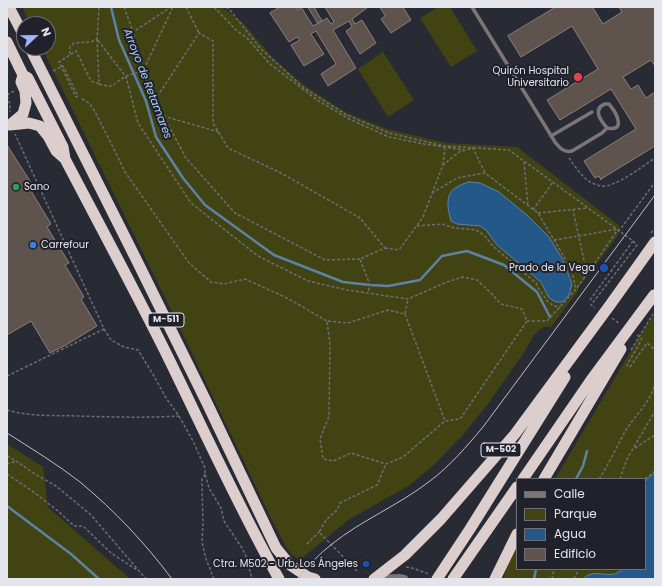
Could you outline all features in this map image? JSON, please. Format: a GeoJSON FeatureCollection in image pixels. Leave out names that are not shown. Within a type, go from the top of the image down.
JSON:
{"type":"FeatureCollection","features":[{"type":"Feature","properties":{"kind":"highway"},"geometry":{"type":"LineString","coordinates":[[9,7],[16,21]]}},
{"type":"Feature","properties":{"kind":"highway","name":"M-511"},"geometry":{"type":"LineString","coordinates":[[7,42],[23,75],[28,78],[59,140],[65,159],[164,348],[252,532],[278,579]]}},
{"type":"Feature","properties":{"kind":"highway","name":"M-511"},"geometry":{"type":"LineString","coordinates":[[34,56],[187,362],[276,548],[290,565],[308,577],[315,579]]}},
{"type":"Feature","properties":{"kind":"highway"},"geometry":{"type":"LineString","coordinates":[[10,125],[23,114],[26,103],[25,91],[22,82],[23,75]]}},
{"type":"Feature","properties":{"kind":"highway"},"geometry":{"type":"LineString","coordinates":[[10,125],[29,123],[40,126],[48,136],[56,151],[65,159]]}},
{"type":"Feature","properties":{"kind":"highway","name":"M-502"},"geometry":{"type":"LineString","coordinates":[[375,579],[405,555],[441,519],[515,434],[655,242]]}},
{"type":"Feature","properties":{"kind":"highway","name":"M-502"},"geometry":{"type":"LineString","coordinates":[[523,478],[591,380],[654,294]]}},
{"type":"Feature","properties":{"kind":"highway","name":"M-502"},"geometry":{"type":"LineString","coordinates":[[545,478],[654,294]]}},
{"type":"Feature","properties":{"kind":"highway","name":"M-502"},"geometry":{"type":"LineString","coordinates":[[436,576],[470,529],[610,305]]}},
{"type":"Feature","properties":{"kind":"highway"},"geometry":{"type":"LineString","coordinates":[[452,579],[516,488]]}},
{"type":"Feature","properties":{"kind":"highway"},"geometry":{"type":"LineString","coordinates":[[495,579],[516,536]]}},
{"type":"Feature","properties":{"kind":"street"},"geometry":{"type":"LineString","coordinates":[[375,579],[404,579]]}},
{"type":"Feature","properties":{"kind":"lane"},"geometry":{"type":"LineString","coordinates":[[472,7],[551,136],[563,150],[570,152],[602,133],[607,128]]}},
{"type":"Feature","properties":{"kind":"lane"},"geometry":{"type":"LineString","coordinates":[[605,104],[608,104],[612,108],[618,120],[616,128],[607,128],[598,111],[598,108],[601,105],[605,104]]}},
{"type":"Feature","properties":{"kind":"lane"},"geometry":{"type":"LineString","coordinates":[[551,136],[592,112]]}},
{"type":"Feature","properties":{"kind":"path"},"geometry":{"type":"LineString","coordinates":[[99,7],[97,40],[99,84]]}},
{"type":"Feature","properties":{"kind":"path"},"geometry":{"type":"LineString","coordinates":[[124,7],[133,32],[143,71],[155,100],[186,158],[235,213],[324,260],[360,259],[385,248],[399,250],[423,217],[443,165],[445,148]]}},
{"type":"Feature","properties":{"kind":"path"},"geometry":{"type":"LineString","coordinates":[[133,32],[172,7]]}},
{"type":"Feature","properties":{"kind":"path"},"geometry":{"type":"LineString","coordinates":[[63,66],[78,96],[76,97],[59,62],[76,51],[91,81],[109,87],[126,77],[143,71],[172,7]]}},
{"type":"Feature","properties":{"kind":"path"},"geometry":{"type":"LineString","coordinates":[[186,7],[200,33],[213,41],[213,123],[228,148],[281,173],[360,218],[385,248]]}},
{"type":"Feature","properties":{"kind":"path"},"geometry":{"type":"LineString","coordinates":[[214,7],[236,30],[247,38],[270,64],[317,100],[349,119],[389,137],[445,148],[464,150]]}},
{"type":"Feature","properties":{"kind":"path"},"geometry":{"type":"LineString","coordinates":[[226,7],[260,48],[304,88],[345,114],[389,133],[444,146],[509,150],[633,241],[636,245],[591,305],[598,309]]}},
{"type":"Feature","properties":{"kind":"path"},"geometry":{"type":"LineString","coordinates":[[155,100],[200,33]]}},
{"type":"Feature","properties":{"kind":"path"},"geometry":{"type":"LineString","coordinates":[[70,54],[70,47],[74,43],[91,42],[97,40]]}},
{"type":"Feature","properties":{"kind":"path"},"geometry":{"type":"LineString","coordinates":[[97,40],[126,77],[138,123],[191,203],[258,256],[308,281],[346,290],[408,299],[447,282],[463,277],[476,280],[501,304],[522,309],[527,321]]}},
{"type":"Feature","properties":{"kind":"path"},"geometry":{"type":"LineString","coordinates":[[7,96],[10,104],[10,125],[104,328],[112,340],[124,347],[138,350],[166,398],[179,416],[196,447],[205,468],[209,488],[221,508],[224,521],[246,556],[252,579]]}},
{"type":"Feature","properties":{"kind":"path"},"geometry":{"type":"LineString","coordinates":[[82,98],[89,103],[94,110],[125,172],[189,263],[211,282],[224,284],[245,279],[287,298],[327,321],[348,323],[388,310],[405,314]]}},
{"type":"Feature","properties":{"kind":"path"},"geometry":{"type":"LineString","coordinates":[[164,116],[219,132]]}},
{"type":"Feature","properties":{"kind":"path"},"geometry":{"type":"LineString","coordinates":[[443,165],[459,152],[473,148]]}},
{"type":"Feature","properties":{"kind":"path"},"geometry":{"type":"LineString","coordinates":[[473,148],[485,173],[538,213],[566,260],[573,276],[576,288]]}},
{"type":"Feature","properties":{"kind":"path"},"geometry":{"type":"LineString","coordinates":[[563,150],[586,179],[593,184],[601,186],[617,182],[655,158]]}},
{"type":"Feature","properties":{"kind":"path"},"geometry":{"type":"LineString","coordinates":[[524,161],[528,206]]}},
{"type":"Feature","properties":{"kind":"path"},"geometry":{"type":"LineString","coordinates":[[432,194],[457,178],[485,173]]}},
{"type":"Feature","properties":{"kind":"path"},"geometry":{"type":"LineString","coordinates":[[533,210],[553,182]]}},
{"type":"Feature","properties":{"kind":"path"},"geometry":{"type":"LineString","coordinates":[[527,321],[547,321],[560,307],[595,263],[616,232],[619,231],[655,182]]}},
{"type":"Feature","properties":{"kind":"path"},"geometry":{"type":"LineString","coordinates":[[538,213],[588,208]]}},
{"type":"Feature","properties":{"kind":"path"},"geometry":{"type":"LineString","coordinates":[[573,210],[585,265]]}},
{"type":"Feature","properties":{"kind":"path"},"geometry":{"type":"LineString","coordinates":[[417,226],[442,224],[455,228],[476,230],[484,235],[492,245],[536,282],[548,302],[554,306],[560,307]]}},
{"type":"Feature","properties":{"kind":"path"},"geometry":{"type":"LineString","coordinates":[[554,240],[617,229]]}},
{"type":"Feature","properties":{"kind":"path"},"geometry":{"type":"LineString","coordinates":[[590,300],[633,241]]}},
{"type":"Feature","properties":{"kind":"path"},"geometry":{"type":"LineString","coordinates":[[360,259],[370,285],[368,293]]}},
{"type":"Feature","properties":{"kind":"path"},"geometry":{"type":"LineString","coordinates":[[570,268],[595,263]]}},
{"type":"Feature","properties":{"kind":"path"},"geometry":{"type":"LineString","coordinates":[[408,299],[405,314],[446,421]]}},
{"type":"Feature","properties":{"kind":"path"},"geometry":{"type":"LineString","coordinates":[[610,318],[623,326]]}},
{"type":"Feature","properties":{"kind":"path"},"geometry":{"type":"LineString","coordinates":[[327,321],[330,344],[329,416],[320,439],[323,459],[333,461],[351,453],[386,464],[403,457],[446,421],[460,419],[527,321]]}},
{"type":"Feature","properties":{"kind":"path"},"geometry":{"type":"LineString","coordinates":[[7,376],[104,328]]}},
{"type":"Feature","properties":{"kind":"path"},"geometry":{"type":"LineString","coordinates":[[636,335],[642,339],[627,364],[630,367],[647,343],[655,350]]}},
{"type":"Feature","properties":{"kind":"path"},"geometry":{"type":"LineString","coordinates":[[600,478],[627,429],[645,405],[655,383]]}},
{"type":"Feature","properties":{"kind":"path"},"geometry":{"type":"LineString","coordinates":[[7,410],[21,414],[42,416],[179,416]]}},
{"type":"Feature","properties":{"kind":"path"},"geometry":{"type":"LineString","coordinates":[[620,478],[627,460],[655,411]]}},
{"type":"Feature","properties":{"kind":"path"},"geometry":{"type":"LineString","coordinates":[[633,449],[655,435]]}},
{"type":"Feature","properties":{"kind":"path"},"geometry":{"type":"LineString","coordinates":[[7,456],[56,486],[91,515],[146,579]]}},
{"type":"Feature","properties":{"kind":"path"},"geometry":{"type":"LineString","coordinates":[[7,464],[16,461]]}},
{"type":"Feature","properties":{"kind":"path"},"geometry":{"type":"LineString","coordinates":[[307,544],[319,532],[326,520],[337,510],[340,503],[377,485],[386,464]]}},
{"type":"Feature","properties":{"kind":"path"},"geometry":{"type":"LineString","coordinates":[[646,478],[655,471]]}},
{"type":"Feature","properties":{"kind":"path"},"geometry":{"type":"LineString","coordinates":[[205,473],[202,479],[202,542],[206,559],[214,579]]}},
{"type":"Feature","properties":{"kind":"path"},"geometry":{"type":"LineString","coordinates":[[7,474],[31,490],[58,511],[74,526],[83,526],[111,553],[138,570]]}},
{"type":"Feature","properties":{"kind":"path"},"geometry":{"type":"LineString","coordinates":[[319,532],[357,571]]}},
{"type":"Feature","properties":{"kind":"path"},"geometry":{"type":"LineString","coordinates":[[406,567],[436,576]]}},
{"type":"Feature","properties":{"kind":"path"},"geometry":{"type":"LineString","coordinates":[[574,579],[578,570]]}},
{"type":"Feature","properties":{"kind":"green space"},"geometry":{"type":"Polygon","coordinates":[[[22,7],[222,7],[243,23],[273,58],[305,86],[347,113],[387,129],[446,143],[517,147],[620,226],[617,237],[551,327],[543,327],[534,335],[523,354],[488,404],[462,436],[435,464],[410,485],[348,520],[300,560],[292,555],[286,547],[271,518],[178,324],[46,56],[56,56],[56,16],[26,16],[22,7]]]}},
{"type":"Feature","properties":{"kind":"green space"},"geometry":{"type":"Polygon","coordinates":[[[438,7],[450,7],[477,51],[451,67],[420,18],[438,7]]]}},
{"type":"Feature","properties":{"kind":"green space"},"geometry":{"type":"Polygon","coordinates":[[[383,52],[414,100],[388,117],[358,69],[383,52]]]}},
{"type":"Feature","properties":{"kind":"green space"},"geometry":{"type":"Polygon","coordinates":[[[655,313],[655,579],[503,579],[516,546],[516,570],[646,570],[646,478],[556,478],[642,332],[655,313]]]}},
{"type":"Feature","properties":{"kind":"green space"},"geometry":{"type":"Polygon","coordinates":[[[7,444],[43,467],[48,507],[130,579],[7,579],[7,444]]]}},
{"type":"Feature","properties":{"kind":"water"},"geometry":{"type":"Polygon","coordinates":[[[469,182],[480,183],[499,192],[527,215],[549,237],[563,260],[572,284],[569,295],[563,302],[556,302],[549,298],[541,282],[497,245],[486,230],[480,226],[457,224],[451,221],[448,202],[450,193],[458,186],[469,182]]]}},
{"type":"Feature","properties":{"kind":"water"},"geometry":{"type":"Polygon","coordinates":[[[655,473],[655,579],[583,579],[588,575],[593,574],[613,574],[622,570],[646,570],[647,479],[655,473]]]}},
{"type":"Feature","properties":{"kind":"building"},"geometry":{"type":"Polygon","coordinates":[[[281,7],[296,7],[298,10],[301,7],[313,26],[327,18],[331,24],[334,22],[325,7],[367,7],[352,19],[355,24],[362,20],[376,43],[360,54],[346,31],[352,27],[349,21],[333,30],[356,68],[328,86],[321,74],[336,64],[316,31],[311,34],[324,54],[304,66],[291,45],[300,40],[297,37],[289,42],[270,13],[281,7]]]}},
{"type":"Feature","properties":{"kind":"building"},"geometry":{"type":"Polygon","coordinates":[[[308,7],[314,7],[322,21],[318,23],[308,7]]]}},
{"type":"Feature","properties":{"kind":"building"},"geometry":{"type":"Polygon","coordinates":[[[380,7],[403,7],[411,20],[391,33],[381,19],[385,16],[380,7]]]}},
{"type":"Feature","properties":{"kind":"building"},"geometry":{"type":"Polygon","coordinates":[[[556,7],[594,7],[593,8],[603,24],[622,12],[619,7],[655,7],[655,66],[651,60],[623,77],[631,89],[638,85],[646,98],[655,92],[655,146],[601,180],[599,176],[595,178],[584,161],[636,129],[611,89],[560,120],[547,100],[598,69],[572,26],[521,57],[508,36],[556,7]]]}},
{"type":"Feature","properties":{"kind":"building","name":"Carrefour"},"geometry":{"type":"Polygon","coordinates":[[[7,145],[35,189],[31,191],[51,224],[47,227],[69,263],[65,265],[84,297],[81,299],[97,326],[50,353],[31,321],[7,335],[7,145]]]}},
{"type":"Feature","properties":{"kind":"waterway","name":"Arroyo de Retamares"},"geometry":{"type":"LineString","coordinates":[[111,7],[119,40],[146,101],[156,137],[183,178],[205,205],[274,255],[343,282],[388,286],[420,280],[442,256],[467,251],[504,265],[537,292],[550,317]]}},
{"type":"Feature","properties":{"kind":"waterway","name":"Arroyo de Retamares"},"geometry":{"type":"LineString","coordinates":[[577,478],[583,466],[587,451]]}},
{"type":"Feature","properties":{"kind":"waterway"},"geometry":{"type":"LineString","coordinates":[[7,506],[71,554],[99,579]]}},
{"type":"Feature","properties":{"kind":"waterway","name":"Arroyo de Retamares"},"geometry":{"type":"LineString","coordinates":[[534,579],[536,570]]}},
{"type":"Feature","properties":{"kind":"tram line"},"geometry":{"type":"LineString","coordinates":[[297,579],[314,560],[332,544],[356,527],[418,490],[458,456],[483,427],[655,195]]}},
{"type":"Feature","properties":{"kind":"tram line"},"geometry":{"type":"LineString","coordinates":[[7,433],[62,469],[93,493],[129,528],[172,579]]}},
{"type":"Feature","properties":{"kind":"place","name":"Quirón Hospital Universitario"},"geometry":{"type":"Point","coordinates":[578,77]}},
{"type":"Feature","properties":{"kind":"place","name":"Sano"},"geometry":{"type":"Point","coordinates":[16,187]}},
{"type":"Feature","properties":{"kind":"place","name":"Carrefour"},"geometry":{"type":"Point","coordinates":[33,245]}},
{"type":"Feature","properties":{"kind":"place","name":"Prado de la Vega"},"geometry":{"type":"Point","coordinates":[604,268]}},
{"type":"Feature","properties":{"kind":"place","name":"Ctra. M502 - Urb. Los Ángeles"},"geometry":{"type":"Point","coordinates":[366,564]}}]}
